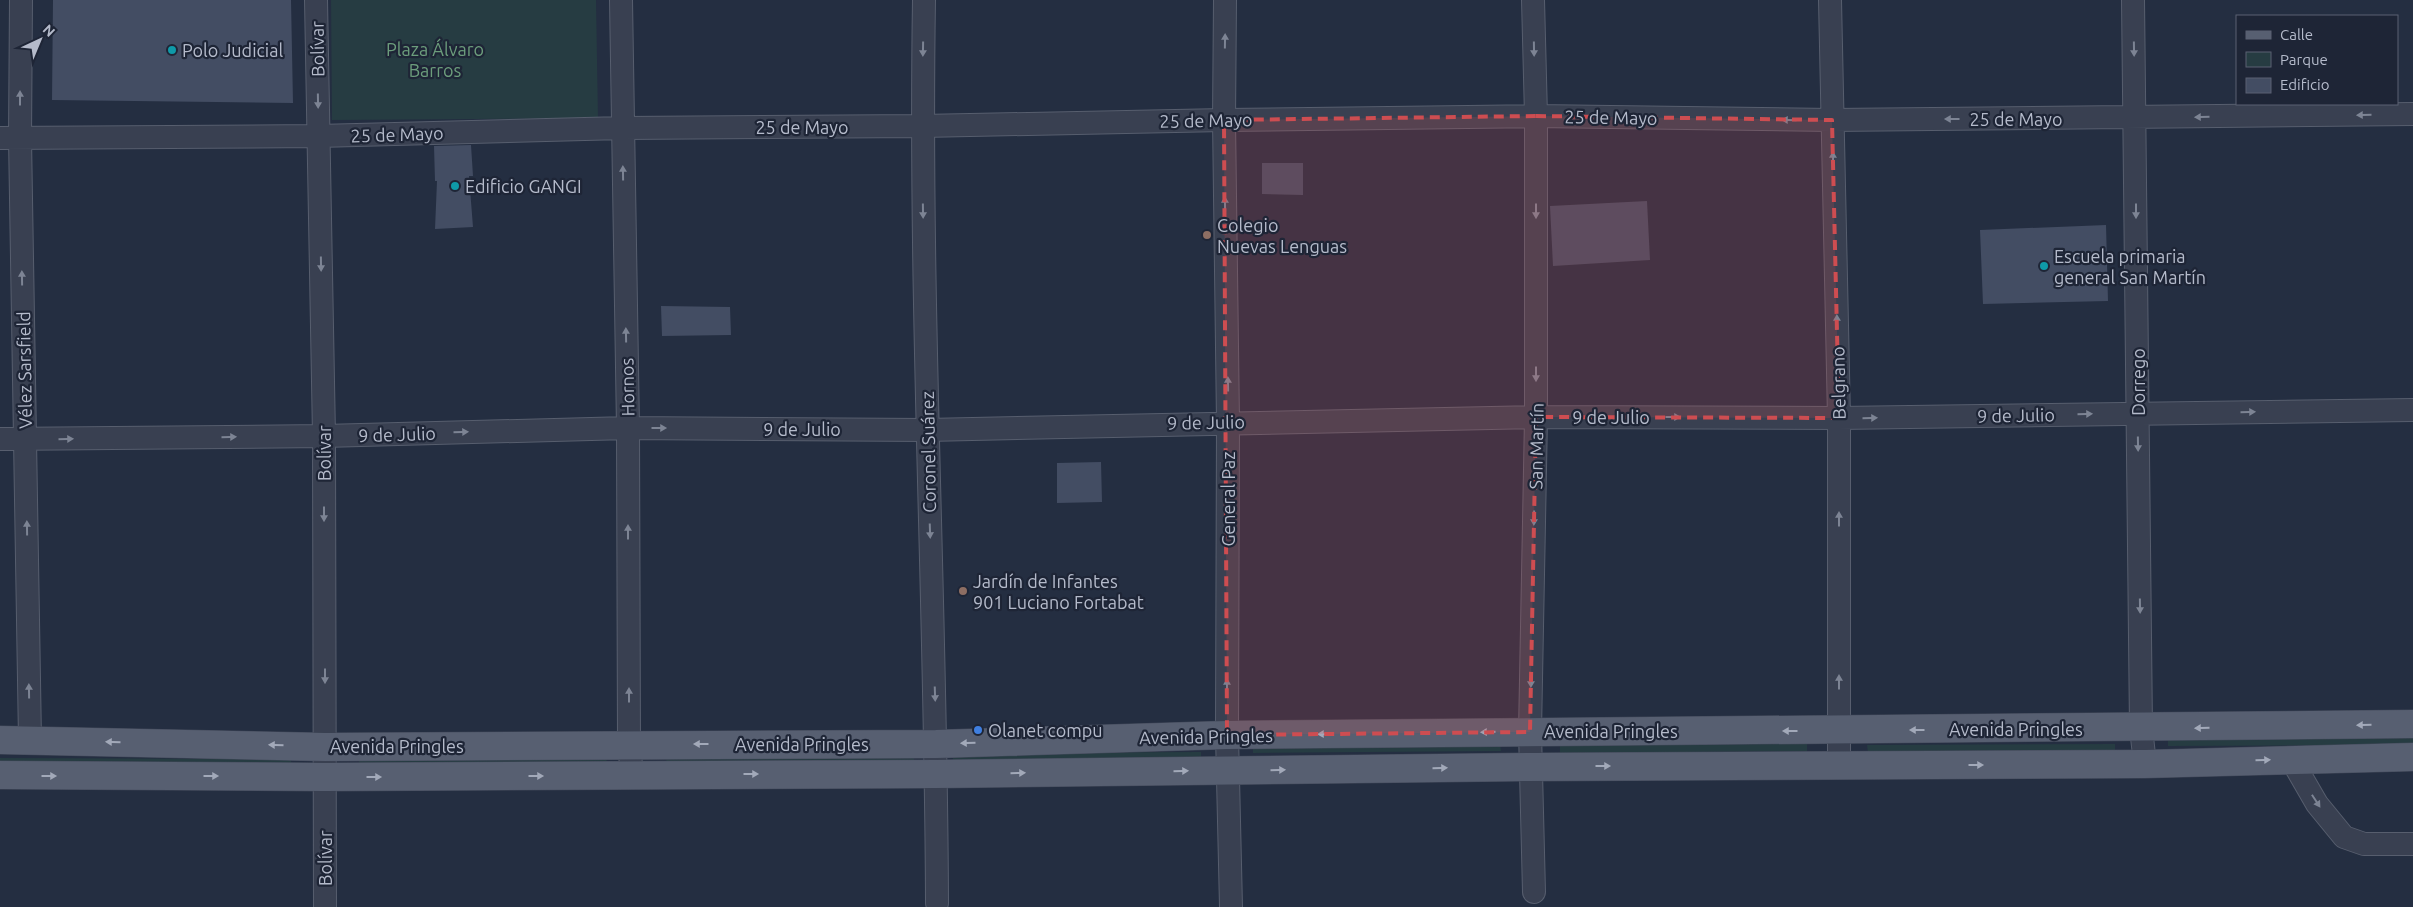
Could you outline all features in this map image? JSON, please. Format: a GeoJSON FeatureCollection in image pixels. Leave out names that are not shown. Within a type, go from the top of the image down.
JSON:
{"type":"FeatureCollection","features":[{"type":"Feature","properties":{"kind":"main road","name":"Avenida Pringles"},"geometry":{"type":"LineString","coordinates":[[0,740],[325,746],[936,744],[1227,735],[2413,724]]}},
{"type":"Feature","properties":{"kind":"main road","name":"Avenida Pringles"},"geometry":{"type":"LineString","coordinates":[[0,775],[325,777],[937,774],[1531,767],[2144,764],[2413,757]]}},
{"type":"Feature","properties":{"kind":"street","name":"Vélez Sarsfield"},"geometry":{"type":"LineString","coordinates":[[20,0],[10,138],[25,439],[30,740]]}},
{"type":"Feature","properties":{"kind":"street","name":"Bolívar"},"geometry":{"type":"LineString","coordinates":[[316,0],[324,436],[325,907]]}},
{"type":"Feature","properties":{"kind":"street","name":"Hornos"},"geometry":{"type":"LineString","coordinates":[[621,0],[628,428],[629,744],[632,775]]}},
{"type":"Feature","properties":{"kind":"street","name":"Coronel Suárez"},"geometry":{"type":"LineString","coordinates":[[924,0],[922,126],[927,430],[937,774],[937,904]]}},
{"type":"Feature","properties":{"kind":"street","name":"General Paz"},"geometry":{"type":"LineString","coordinates":[[1225,0],[1224,120],[1228,422],[1227,735],[1231,907]]}},
{"type":"Feature","properties":{"kind":"street","name":"San Martín"},"geometry":{"type":"LineString","coordinates":[[1533,0],[1536,116],[1536,417],[1530,732],[1534,892]]}},
{"type":"Feature","properties":{"kind":"street","name":"Belgrano"},"geometry":{"type":"LineString","coordinates":[[1830,0],[1839,418],[1840,765]]}},
{"type":"Feature","properties":{"kind":"street","name":"Dorrego"},"geometry":{"type":"LineString","coordinates":[[2133,0],[2136,118],[2141,728],[2144,764]]}},
{"type":"Feature","properties":{"kind":"street","name":"25 de Mayo"},"geometry":{"type":"LineString","coordinates":[[10,138],[318,136],[623,128],[922,126],[1536,116],[1832,120],[2413,114]]}},
{"type":"Feature","properties":{"kind":"street","name":"9 de Julio"},"geometry":{"type":"LineString","coordinates":[[0,439],[324,436],[628,428],[927,430],[1228,422],[1536,417],[1839,418],[2413,410]]}},
{"type":"Feature","properties":{"kind":"street"},"geometry":{"type":"LineString","coordinates":[[2291,759],[2317,804],[2344,837],[2364,844],[2413,844]]}},
{"type":"Feature","properties":{"kind":"highlighted area"},"geometry":{"type":"Polygon","coordinates":[[[1536,116],[1832,120],[1839,418],[1536,417],[1530,732],[1227,735],[1224,120],[1536,116]]]}},
{"type":"Feature","properties":{"kind":"green space","name":"Plaza Álvaro Barros"},"geometry":{"type":"Polygon","coordinates":[[[331,0],[596,0],[598,118],[332,120],[331,0]]]}},
{"type":"Feature","properties":{"kind":"green space"},"geometry":{"type":"Polygon","coordinates":[[[2413,737],[2413,745],[2168,746],[2168,738],[2413,737]]]}},
{"type":"Feature","properties":{"kind":"green space"},"geometry":{"type":"Polygon","coordinates":[[[1500,744],[1501,751],[1253,753],[1253,745],[1500,744]]]}},
{"type":"Feature","properties":{"kind":"green space"},"geometry":{"type":"Polygon","coordinates":[[[1807,744],[1807,751],[1560,753],[1560,745],[1807,744]]]}},
{"type":"Feature","properties":{"kind":"green space"},"geometry":{"type":"Polygon","coordinates":[[[2115,744],[2115,752],[1868,753],[1867,745],[2115,744]]]}},
{"type":"Feature","properties":{"kind":"green space"},"geometry":{"type":"Polygon","coordinates":[[[1201,752],[1201,760],[953,761],[953,753],[1201,752]]]}},
{"type":"Feature","properties":{"kind":"green space"},"geometry":{"type":"Polygon","coordinates":[[[606,756],[607,763],[359,765],[359,757],[606,756]]]}},
{"type":"Feature","properties":{"kind":"green space"},"geometry":{"type":"Polygon","coordinates":[[[914,757],[914,764],[667,766],[666,758],[914,757]]]}},
{"type":"Feature","properties":{"kind":"green space"},"geometry":{"type":"Polygon","coordinates":[[[0,758],[291,759],[291,767],[0,766],[0,758]]]}},
{"type":"Feature","properties":{"kind":"building","name":"Polo Judicial"},"geometry":{"type":"Polygon","coordinates":[[[53,0],[291,0],[293,103],[52,100],[53,0]]]}},
{"type":"Feature","properties":{"kind":"building","name":"Edificio GANGI"},"geometry":{"type":"Polygon","coordinates":[[[471,145],[473,176],[469,176],[473,227],[435,229],[437,181],[435,181],[434,146],[471,145]]]}},
{"type":"Feature","properties":{"kind":"building"},"geometry":{"type":"Polygon","coordinates":[[[1262,163],[1303,163],[1303,195],[1262,194],[1262,163]]]}},
{"type":"Feature","properties":{"kind":"building"},"geometry":{"type":"Polygon","coordinates":[[[1647,201],[1650,260],[1553,266],[1550,206],[1647,201]]]}},
{"type":"Feature","properties":{"kind":"building","name":"Escuela primaria general San Martín"},"geometry":{"type":"Polygon","coordinates":[[[2106,225],[2108,301],[1983,304],[1980,230],[2106,225]]]}},
{"type":"Feature","properties":{"kind":"building"},"geometry":{"type":"Polygon","coordinates":[[[661,306],[730,307],[731,335],[662,336],[661,306]]]}},
{"type":"Feature","properties":{"kind":"building"},"geometry":{"type":"Polygon","coordinates":[[[1101,462],[1102,502],[1057,503],[1057,463],[1101,462]]]}},
{"type":"Feature","properties":{"kind":"place","name":"Polo Judicial"},"geometry":{"type":"Point","coordinates":[172,50]}},
{"type":"Feature","properties":{"kind":"place","name":"Edificio GANGI"},"geometry":{"type":"Point","coordinates":[455,186]}},
{"type":"Feature","properties":{"kind":"place","name":"Colegio Nuevas Lenguas"},"geometry":{"type":"Point","coordinates":[1207,235]}},
{"type":"Feature","properties":{"kind":"place","name":"Escuela primaria general San Martín"},"geometry":{"type":"Point","coordinates":[2044,266]}},
{"type":"Feature","properties":{"kind":"place","name":"Jardín de Infantes 901 Luciano Fortabat"},"geometry":{"type":"Point","coordinates":[963,591]}},
{"type":"Feature","properties":{"kind":"place","name":"Olanet compu"},"geometry":{"type":"Point","coordinates":[978,730]}}]}
